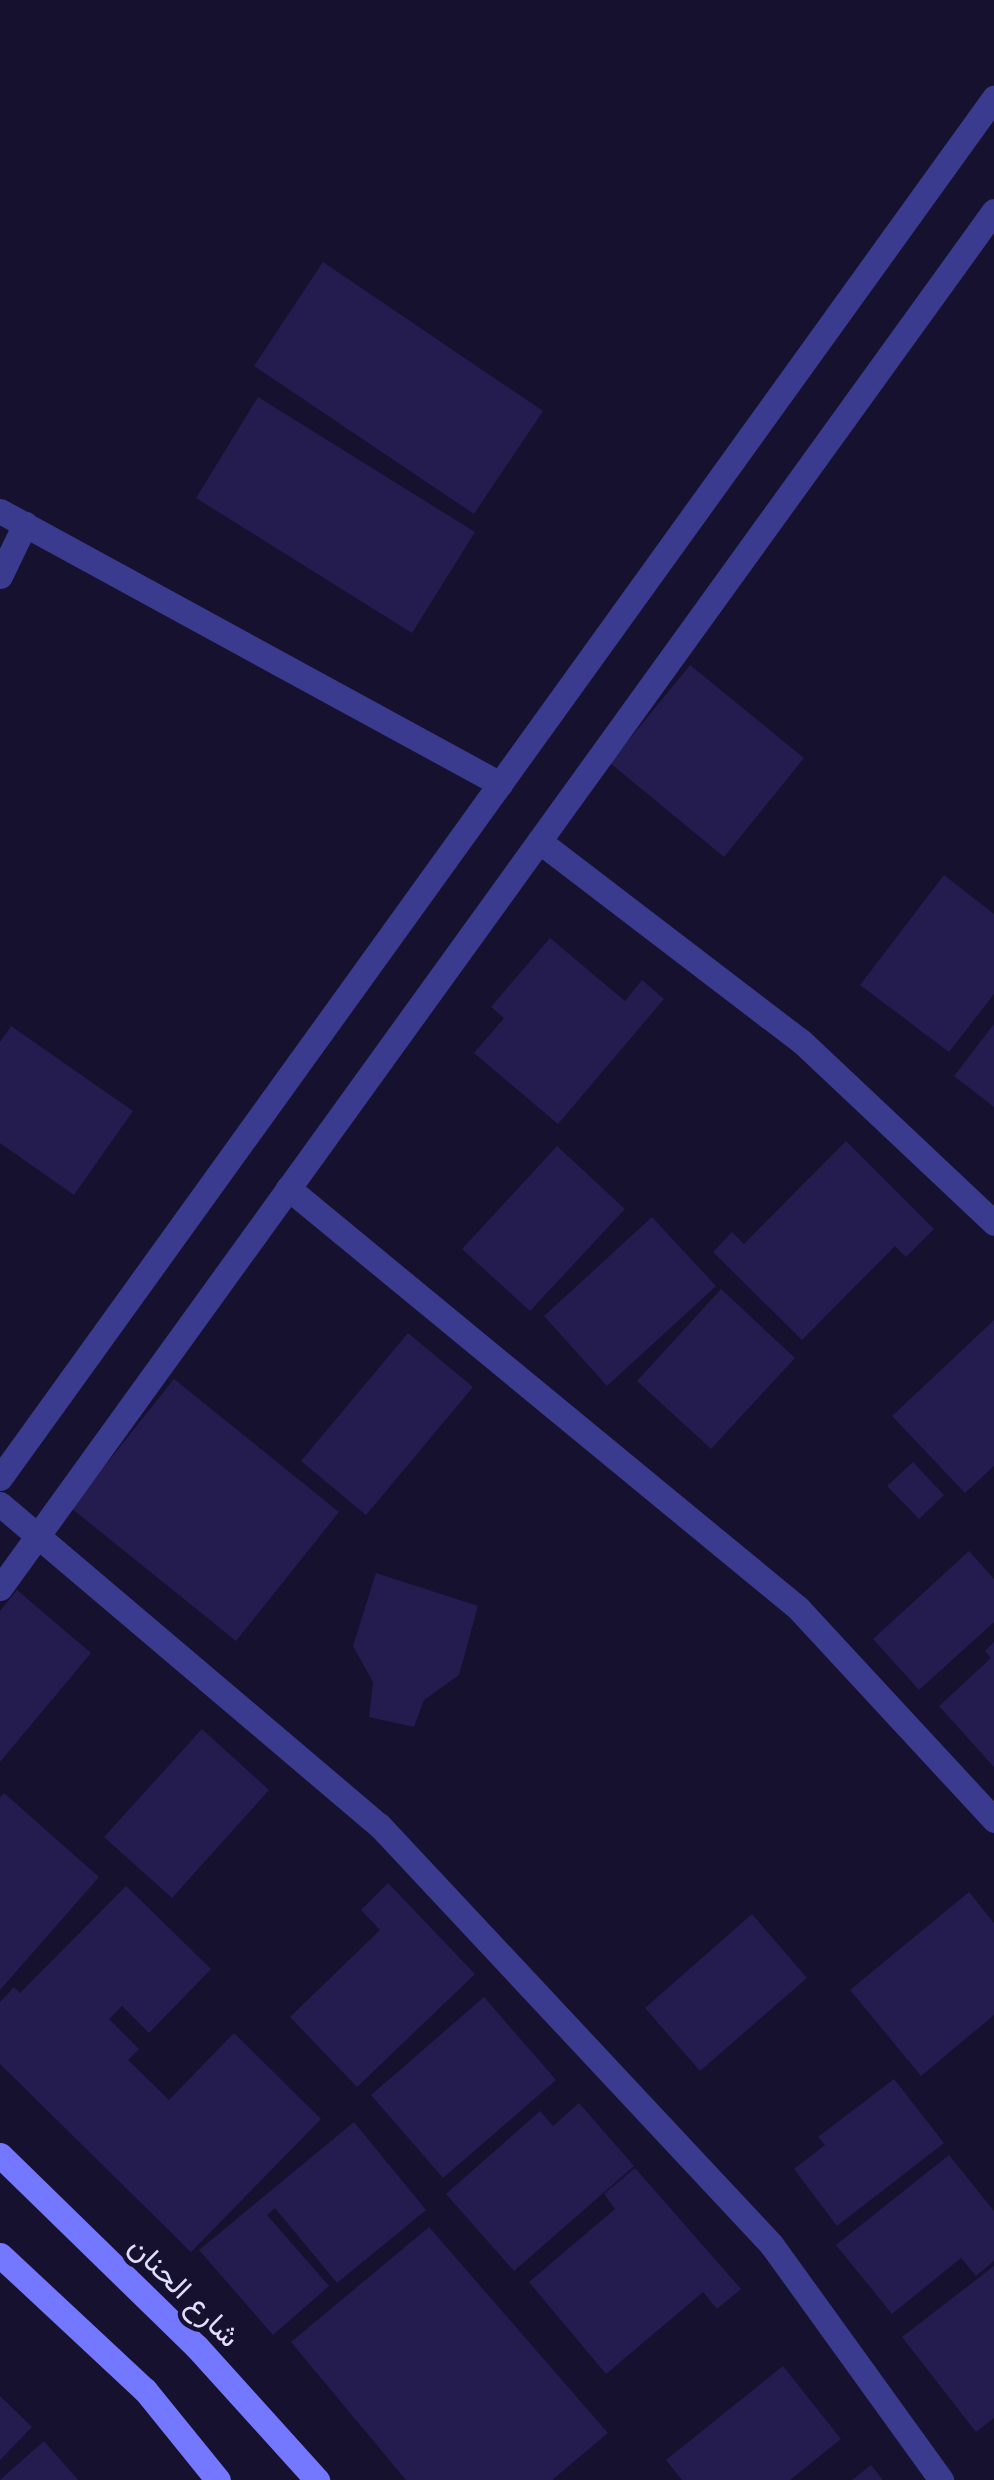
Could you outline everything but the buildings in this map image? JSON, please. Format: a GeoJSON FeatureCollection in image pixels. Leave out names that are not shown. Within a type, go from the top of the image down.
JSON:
{"type":"FeatureCollection","features":[{"type":"Feature","properties":{"kind":"main road","name":"شارع الحنان"},"geometry":{"type":"LineString","coordinates":[[0,2155],[196,2346],[318,2480]]}},
{"type":"Feature","properties":{"kind":"main road"},"geometry":{"type":"LineString","coordinates":[[0,2256],[145,2390],[218,2480]]}},
{"type":"Feature","properties":{"kind":"street"},"geometry":{"type":"LineString","coordinates":[[0,1478],[994,98]]}},
{"type":"Feature","properties":{"kind":"street"},"geometry":{"type":"LineString","coordinates":[[0,1588],[994,210]]}},
{"type":"Feature","properties":{"kind":"street"},"geometry":{"type":"LineString","coordinates":[[0,511],[500,784]]}},
{"type":"Feature","properties":{"kind":"street"},"geometry":{"type":"LineString","coordinates":[[0,576],[25,524]]}},
{"type":"Feature","properties":{"kind":"street"},"geometry":{"type":"LineString","coordinates":[[539,841],[801,1041],[994,1223]]}},
{"type":"Feature","properties":{"kind":"street"},"geometry":{"type":"LineString","coordinates":[[288,1188],[798,1608],[994,1820]]}},
{"type":"Feature","properties":{"kind":"street"},"geometry":{"type":"LineString","coordinates":[[0,1504],[379,1825],[771,2244],[941,2480]]}}]}
